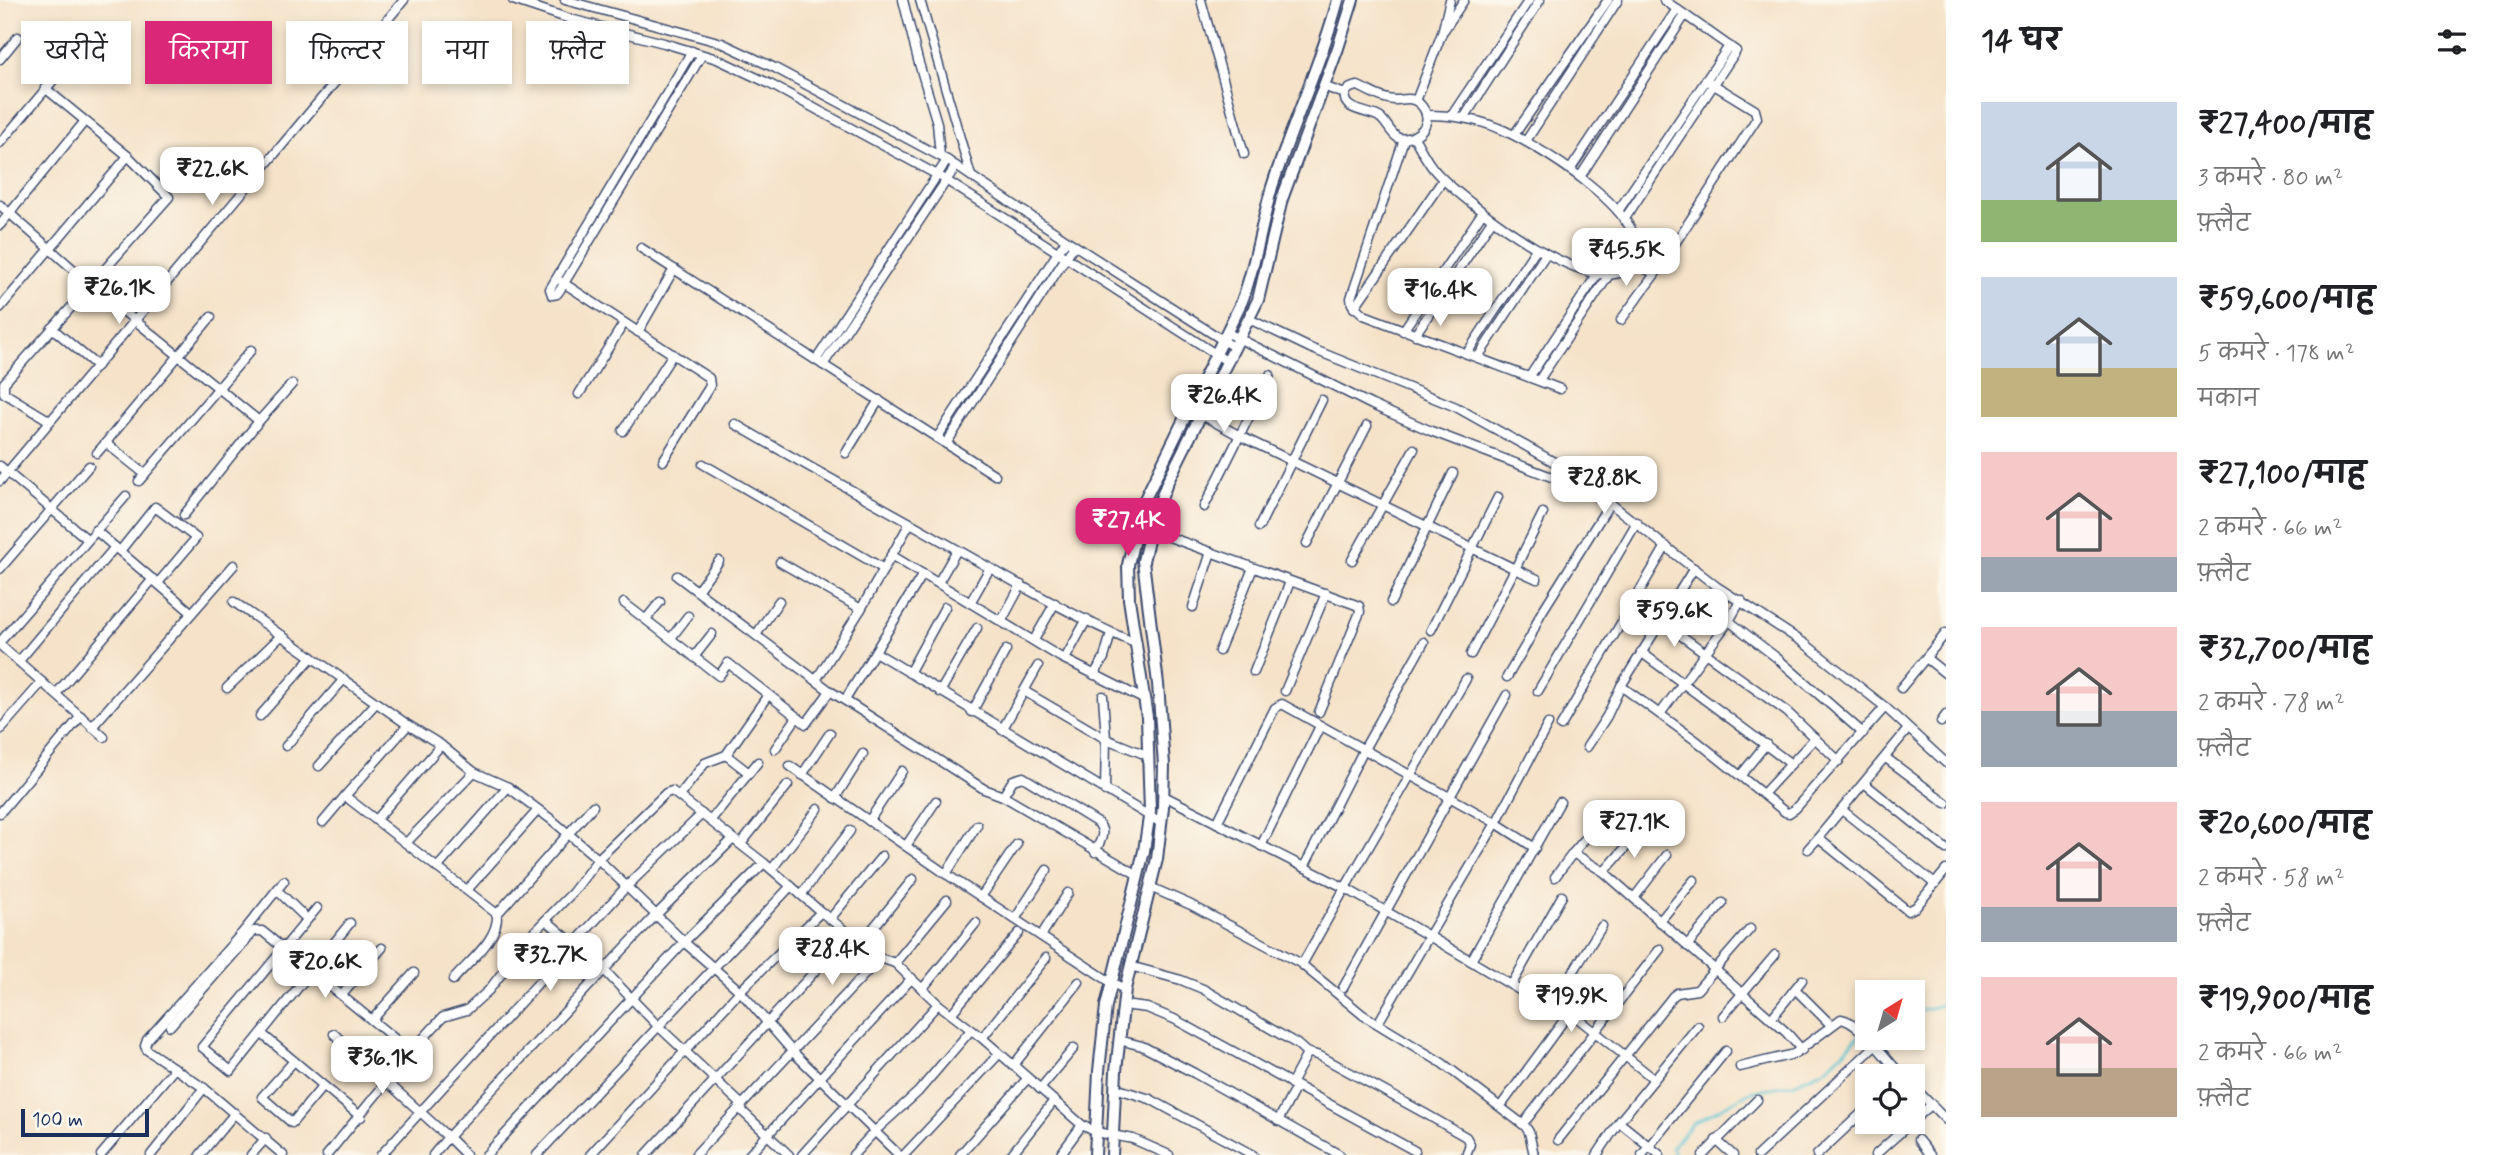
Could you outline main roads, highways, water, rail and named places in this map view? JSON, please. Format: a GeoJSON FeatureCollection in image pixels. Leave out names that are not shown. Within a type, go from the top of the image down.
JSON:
{"type":"FeatureCollection","features":[{"type":"Feature","properties":{"kind":"main road"},"geometry":{"type":"LineString","coordinates":[[1095,1155],[1101,1043],[1149,816],[1149,756],[1144,700],[1129,599],[1128,565],[1134,533],[1141,507],[1251,278],[1273,185],[1327,42],[1338,0]]}},
{"type":"Feature","properties":{"kind":"main road"},"geometry":{"type":"LineString","coordinates":[[1112,1155],[1115,1088],[1125,989],[1157,859],[1164,796],[1158,684],[1143,561],[1150,530],[1167,484],[1258,300],[1288,178],[1324,86],[1353,0]]}},
{"type":"Feature","properties":{"kind":"waterway"},"geometry":{"type":"LineString","coordinates":[[1925,1009],[1946,1004]]}},
{"type":"Feature","properties":{"kind":"waterway"},"geometry":{"type":"LineString","coordinates":[[1675,1155],[1671,1148],[1693,1123],[1750,1092],[1793,1084],[1826,1069],[1855,1040]]}}]}
